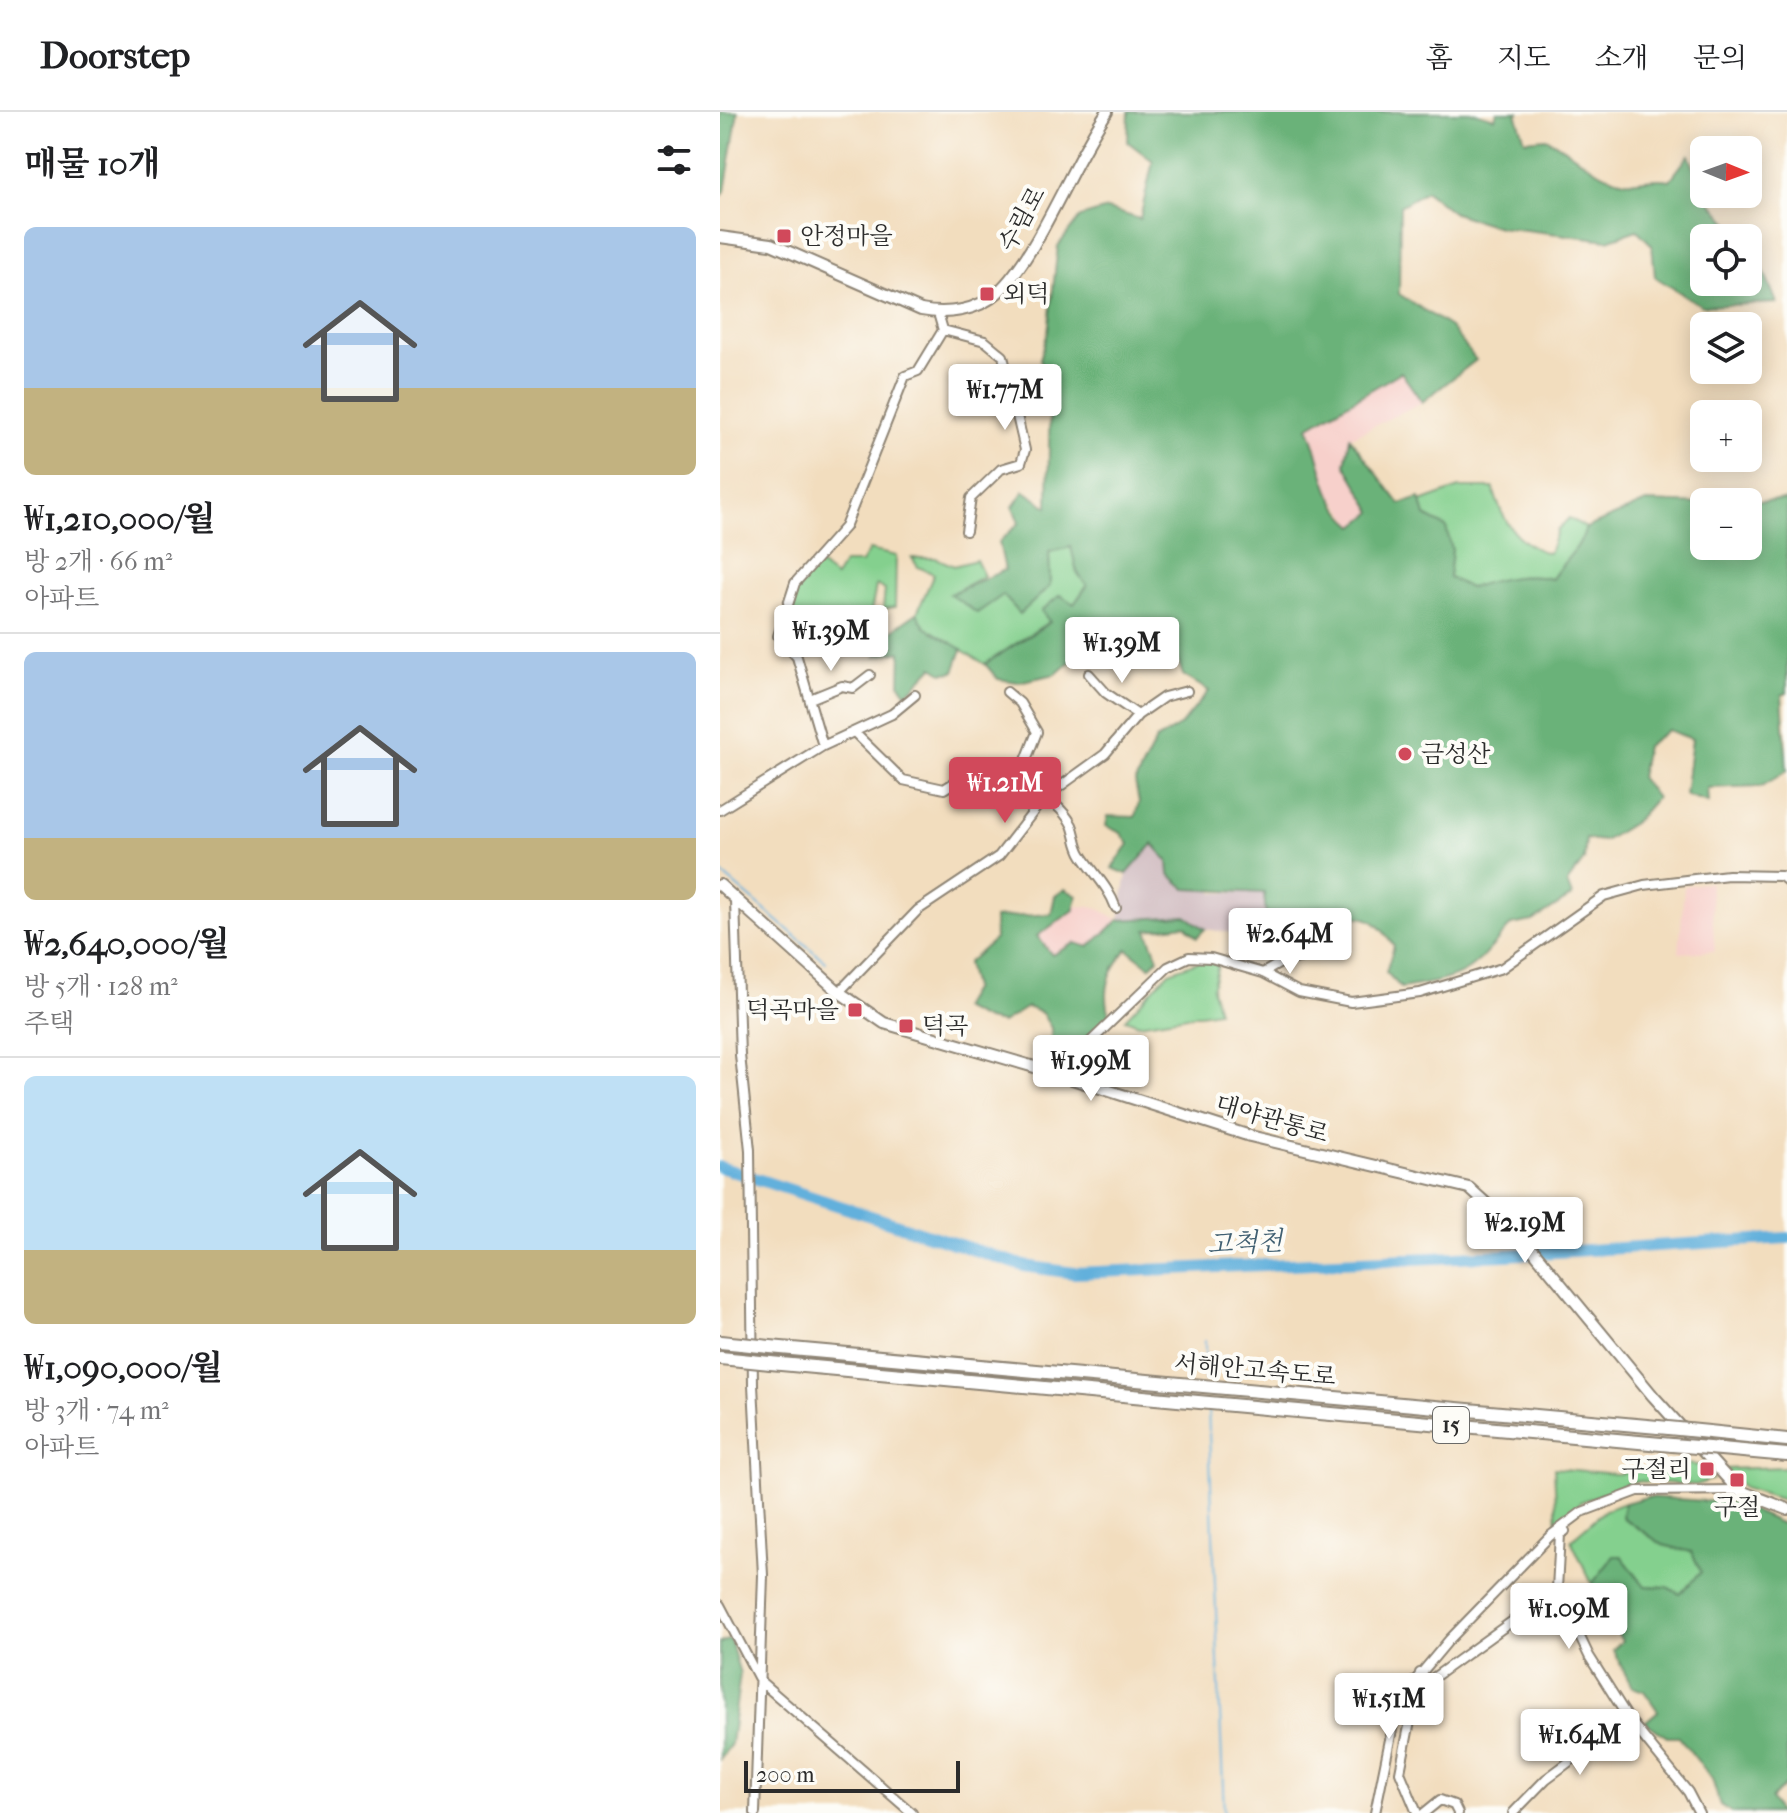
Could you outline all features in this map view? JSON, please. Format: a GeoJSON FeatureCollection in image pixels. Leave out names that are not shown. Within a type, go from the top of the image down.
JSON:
{"type":"FeatureCollection","features":[{"type":"Feature","properties":{"kind":"highway","name":"서해안고속도로"},"geometry":{"type":"LineString","coordinates":[[720,1342],[1787,1455]]}},
{"type":"Feature","properties":{"kind":"highway","name":"서해안고속도로"},"geometry":{"type":"LineString","coordinates":[[720,1358],[1188,1393]]}},
{"type":"Feature","properties":{"kind":"highway","name":"서해안고속도로"},"geometry":{"type":"LineString","coordinates":[[1228,1397],[1658,1427],[1787,1440]]}},
{"type":"Feature","properties":{"kind":"main road","name":"수림로"},"geometry":{"type":"LineString","coordinates":[[720,237],[771,244],[912,307],[938,313],[977,306],[996,293],[1018,268],[1107,112]]}},
{"type":"Feature","properties":{"kind":"main road","name":"대야관통로"},"geometry":{"type":"LineString","coordinates":[[720,885],[839,992],[884,1023],[1038,1068],[1250,1136],[1469,1188],[1518,1232],[1653,1396],[1738,1490]]}},
{"type":"Feature","properties":{"kind":"main road"},"geometry":{"type":"LineString","coordinates":[[1738,1490],[1787,1509]]}},
{"type":"Feature","properties":{"kind":"street"},"geometry":{"type":"LineString","coordinates":[[823,746],[797,657],[778,636],[785,609],[795,583],[845,527],[905,376],[918,371],[943,330],[938,313]]}},
{"type":"Feature","properties":{"kind":"street"},"geometry":{"type":"LineString","coordinates":[[943,330],[985,341],[1003,356],[1025,450],[1021,463],[1001,469],[971,498],[966,531]]}},
{"type":"Feature","properties":{"kind":"street"},"geometry":{"type":"LineString","coordinates":[[1089,674],[1106,693],[1138,715]]}},
{"type":"Feature","properties":{"kind":"street"},"geometry":{"type":"LineString","coordinates":[[810,699],[842,686],[853,688],[870,675]]}},
{"type":"Feature","properties":{"kind":"street"},"geometry":{"type":"LineString","coordinates":[[839,992],[918,910],[949,886],[999,856],[1044,798],[1105,754],[1138,715],[1164,697],[1187,691]]}},
{"type":"Feature","properties":{"kind":"street"},"geometry":{"type":"LineString","coordinates":[[1007,692],[1020,703],[1037,732],[1017,783]]}},
{"type":"Feature","properties":{"kind":"street"},"geometry":{"type":"LineString","coordinates":[[720,810],[823,746],[856,734],[892,714],[915,695]]}},
{"type":"Feature","properties":{"kind":"street"},"geometry":{"type":"LineString","coordinates":[[856,734],[903,780],[944,789],[969,773],[1017,783],[1060,808],[1073,828],[1081,854],[1108,887],[1116,908]]}},
{"type":"Feature","properties":{"kind":"street"},"geometry":{"type":"LineString","coordinates":[[1038,1068],[1087,1045],[1168,967],[1189,957],[1211,958],[1263,973],[1299,992],[1351,1002],[1420,993],[1502,968],[1604,896],[1644,885],[1728,875],[1781,876],[1787,881]]}},
{"type":"Feature","properties":{"kind":"street"},"geometry":{"type":"LineString","coordinates":[[735,900],[740,1055],[750,1150],[753,1385],[763,1575],[755,1813]]}},
{"type":"Feature","properties":{"kind":"street"},"geometry":{"type":"LineString","coordinates":[[1263,973],[1282,962],[1307,956]]}},
{"type":"Feature","properties":{"kind":"street"},"geometry":{"type":"LineString","coordinates":[[1375,1813],[1396,1710],[1412,1690],[1420,1673],[1550,1536],[1582,1512],[1638,1491],[1738,1490]]}},
{"type":"Feature","properties":{"kind":"street"},"geometry":{"type":"LineString","coordinates":[[1612,1499],[1560,1534],[1557,1589],[1589,1656],[1628,1718],[1688,1792],[1699,1813]]}},
{"type":"Feature","properties":{"kind":"street"},"geometry":{"type":"LineString","coordinates":[[1412,1690],[1557,1589]]}},
{"type":"Feature","properties":{"kind":"street"},"geometry":{"type":"LineString","coordinates":[[720,1605],[760,1681],[912,1813]]}},
{"type":"Feature","properties":{"kind":"street"},"geometry":{"type":"LineString","coordinates":[[1420,1673],[1429,1681]]}},
{"type":"Feature","properties":{"kind":"street"},"geometry":{"type":"LineString","coordinates":[[1412,1690],[1400,1772],[1417,1813]]}},
{"type":"Feature","properties":{"kind":"street"},"geometry":{"type":"LineString","coordinates":[[1513,1813],[1546,1779],[1628,1718]]}},
{"type":"Feature","properties":{"kind":"street"},"geometry":{"type":"LineString","coordinates":[[1424,1813],[1440,1800],[1454,1805],[1458,1813]]}},
{"type":"Feature","properties":{"kind":"shaded area"},"geometry":{"type":"Polygon","coordinates":[[[1402,372],[1422,402],[1350,438],[1345,464],[1373,512],[1355,527],[1322,481],[1317,447],[1308,427],[1402,372]]]}},
{"type":"Feature","properties":{"kind":"shaded area"},"geometry":{"type":"Polygon","coordinates":[[[1153,844],[1168,861],[1214,893],[1264,893],[1266,916],[1260,937],[1205,929],[1185,916],[1119,920],[1127,874],[1153,844]]]}},
{"type":"Feature","properties":{"kind":"shaded area"},"geometry":{"type":"Polygon","coordinates":[[[1710,882],[1715,951],[1679,953],[1684,886],[1710,882]]]}},
{"type":"Feature","properties":{"kind":"shaded area"},"geometry":{"type":"Polygon","coordinates":[[[1075,906],[1096,907],[1119,920],[1089,947],[1074,943],[1052,956],[1037,936],[1075,906]]]}},
{"type":"Feature","properties":{"kind":"green space"},"geometry":{"type":"Polygon","coordinates":[[[720,112],[738,112],[725,191],[720,197],[720,112]]]}},
{"type":"Feature","properties":{"kind":"green space"},"geometry":{"type":"Polygon","coordinates":[[[1129,112],[1475,112],[1495,118],[1497,112],[1520,112],[1516,113],[1525,140],[1546,138],[1594,168],[1625,181],[1670,180],[1689,155],[1690,208],[1716,208],[1730,224],[1690,224],[1690,296],[1762,296],[1762,266],[1777,303],[1702,306],[1655,277],[1652,245],[1637,230],[1608,240],[1499,227],[1454,213],[1426,191],[1400,206],[1399,294],[1450,327],[1476,360],[1422,402],[1401,372],[1308,427],[1329,491],[1355,526],[1373,512],[1345,464],[1350,438],[1400,504],[1420,498],[1425,516],[1446,527],[1452,550],[1449,577],[1469,588],[1510,578],[1552,579],[1576,548],[1586,528],[1646,502],[1690,504],[1690,560],[1762,560],[1762,501],[1787,500],[1787,693],[1782,695],[1787,771],[1762,786],[1707,788],[1708,802],[1685,795],[1692,739],[1668,730],[1646,746],[1640,777],[1656,798],[1636,821],[1604,841],[1586,839],[1584,860],[1567,883],[1572,896],[1533,921],[1511,925],[1485,955],[1465,972],[1440,981],[1401,988],[1386,972],[1394,946],[1383,931],[1367,918],[1343,916],[1320,907],[1302,917],[1284,916],[1296,940],[1276,952],[1260,937],[1266,916],[1264,893],[1186,889],[1169,874],[1168,861],[1153,844],[1127,874],[1112,868],[1129,844],[1121,833],[1106,826],[1108,816],[1135,817],[1139,802],[1135,782],[1156,740],[1181,725],[1209,691],[1183,675],[1177,657],[1146,669],[1126,653],[1115,623],[1102,621],[1073,659],[1056,674],[1018,682],[998,679],[985,664],[1050,622],[1041,611],[1060,595],[1074,604],[1087,586],[1077,572],[1071,547],[1049,552],[1050,586],[1020,614],[1003,595],[977,613],[950,594],[1005,570],[999,542],[1019,523],[1013,507],[1024,491],[1048,507],[1050,387],[1040,359],[1048,332],[1058,246],[1080,217],[1107,209],[1140,219],[1153,161],[1128,142],[1129,112]]]}},
{"type":"Feature","properties":{"kind":"green space"},"geometry":{"type":"Polygon","coordinates":[[[1459,488],[1493,488],[1512,529],[1528,544],[1549,553],[1557,531],[1569,518],[1586,528],[1576,549],[1552,579],[1510,578],[1469,589],[1449,577],[1452,550],[1424,516],[1421,502],[1459,488]]]}},
{"type":"Feature","properties":{"kind":"green space"},"geometry":{"type":"Polygon","coordinates":[[[1072,547],[1077,572],[1087,585],[1074,604],[1060,596],[1042,611],[1050,621],[985,664],[925,627],[917,613],[934,574],[918,567],[912,558],[936,558],[954,566],[976,560],[984,576],[950,594],[1003,595],[1020,613],[1050,586],[1049,552],[1072,547]]]}},
{"type":"Feature","properties":{"kind":"green space"},"geometry":{"type":"Polygon","coordinates":[[[869,550],[896,556],[895,607],[883,609],[885,590],[876,585],[871,613],[857,638],[813,644],[796,652],[782,632],[797,587],[817,563],[835,577],[844,563],[861,563],[869,550]]]}},
{"type":"Feature","properties":{"kind":"green space"},"geometry":{"type":"Polygon","coordinates":[[[917,613],[925,627],[962,649],[954,672],[943,673],[933,667],[907,694],[900,684],[901,651],[876,656],[887,634],[917,613]]]}},
{"type":"Feature","properties":{"kind":"green space"},"geometry":{"type":"Polygon","coordinates":[[[1065,889],[1077,896],[1074,910],[1037,936],[1052,955],[1075,943],[1089,947],[1119,920],[1186,916],[1205,929],[1197,937],[1185,925],[1147,930],[1158,958],[1150,967],[1127,949],[1120,957],[1108,982],[1107,1000],[1111,1020],[1081,1044],[1051,1055],[1051,1028],[1042,1013],[1027,1007],[1002,1023],[986,1020],[961,1008],[973,988],[967,963],[995,939],[994,918],[1051,914],[1055,896],[1065,889]]]}},
{"type":"Feature","properties":{"kind":"green space"},"geometry":{"type":"Polygon","coordinates":[[[1203,960],[1218,965],[1212,989],[1218,1011],[1139,1024],[1125,1019],[1169,972],[1203,960]]]}},
{"type":"Feature","properties":{"kind":"green space"},"geometry":{"type":"Polygon","coordinates":[[[1688,1464],[1702,1466],[1713,1479],[1696,1485],[1635,1481],[1580,1502],[1576,1512],[1557,1525],[1554,1468],[1616,1474],[1635,1471],[1681,1474],[1688,1464]]]}},
{"type":"Feature","properties":{"kind":"green space"},"geometry":{"type":"Polygon","coordinates":[[[1787,1467],[1787,1501],[1743,1488],[1724,1469],[1787,1467]]]}},
{"type":"Feature","properties":{"kind":"green space"},"geometry":{"type":"Polygon","coordinates":[[[1647,1497],[1735,1503],[1787,1526],[1787,1789],[1785,1785],[1771,1799],[1779,1813],[1733,1813],[1720,1805],[1712,1779],[1679,1737],[1667,1737],[1645,1722],[1658,1711],[1644,1691],[1632,1687],[1613,1650],[1622,1641],[1595,1598],[1592,1584],[1614,1556],[1621,1556],[1645,1586],[1667,1587],[1680,1594],[1701,1572],[1692,1552],[1663,1545],[1622,1517],[1624,1503],[1647,1497]]]}},
{"type":"Feature","properties":{"kind":"green space"},"geometry":{"type":"Polygon","coordinates":[[[1624,1503],[1623,1518],[1663,1545],[1692,1552],[1701,1572],[1680,1595],[1667,1587],[1645,1586],[1621,1556],[1614,1556],[1592,1584],[1571,1540],[1605,1510],[1624,1503]]]}},
{"type":"Feature","properties":{"kind":"green space"},"geometry":{"type":"Polygon","coordinates":[[[730,1639],[740,1674],[731,1744],[720,1759],[720,1643],[730,1639]]]}},
{"type":"Feature","properties":{"kind":"waterway"},"geometry":{"type":"LineString","coordinates":[[720,872],[826,962]]}},
{"type":"Feature","properties":{"kind":"waterway","name":"고척천"},"geometry":{"type":"LineString","coordinates":[[720,1167],[1024,1266],[1074,1273],[1505,1255],[1787,1238]]}},
{"type":"Feature","properties":{"kind":"waterway"},"geometry":{"type":"LineString","coordinates":[[1205,1340],[1205,1380]]}},
{"type":"Feature","properties":{"kind":"waterway"},"geometry":{"type":"LineString","coordinates":[[1208,1407],[1224,1813]]}},
{"type":"Feature","properties":{"kind":"place","name":"안정마을"},"geometry":{"type":"Point","coordinates":[784,236]}},
{"type":"Feature","properties":{"kind":"place","name":"외덕"},"geometry":{"type":"Point","coordinates":[987,294]}},
{"type":"Feature","properties":{"kind":"place","name":"금성산"},"geometry":{"type":"Point","coordinates":[1405,754]}},
{"type":"Feature","properties":{"kind":"place","name":"덕곡마을"},"geometry":{"type":"Point","coordinates":[855,1010]}},
{"type":"Feature","properties":{"kind":"place","name":"덕곡"},"geometry":{"type":"Point","coordinates":[906,1026]}},
{"type":"Feature","properties":{"kind":"place","name":"구절리"},"geometry":{"type":"Point","coordinates":[1707,1469]}},
{"type":"Feature","properties":{"kind":"place","name":"구절"},"geometry":{"type":"Point","coordinates":[1737,1480]}}]}
